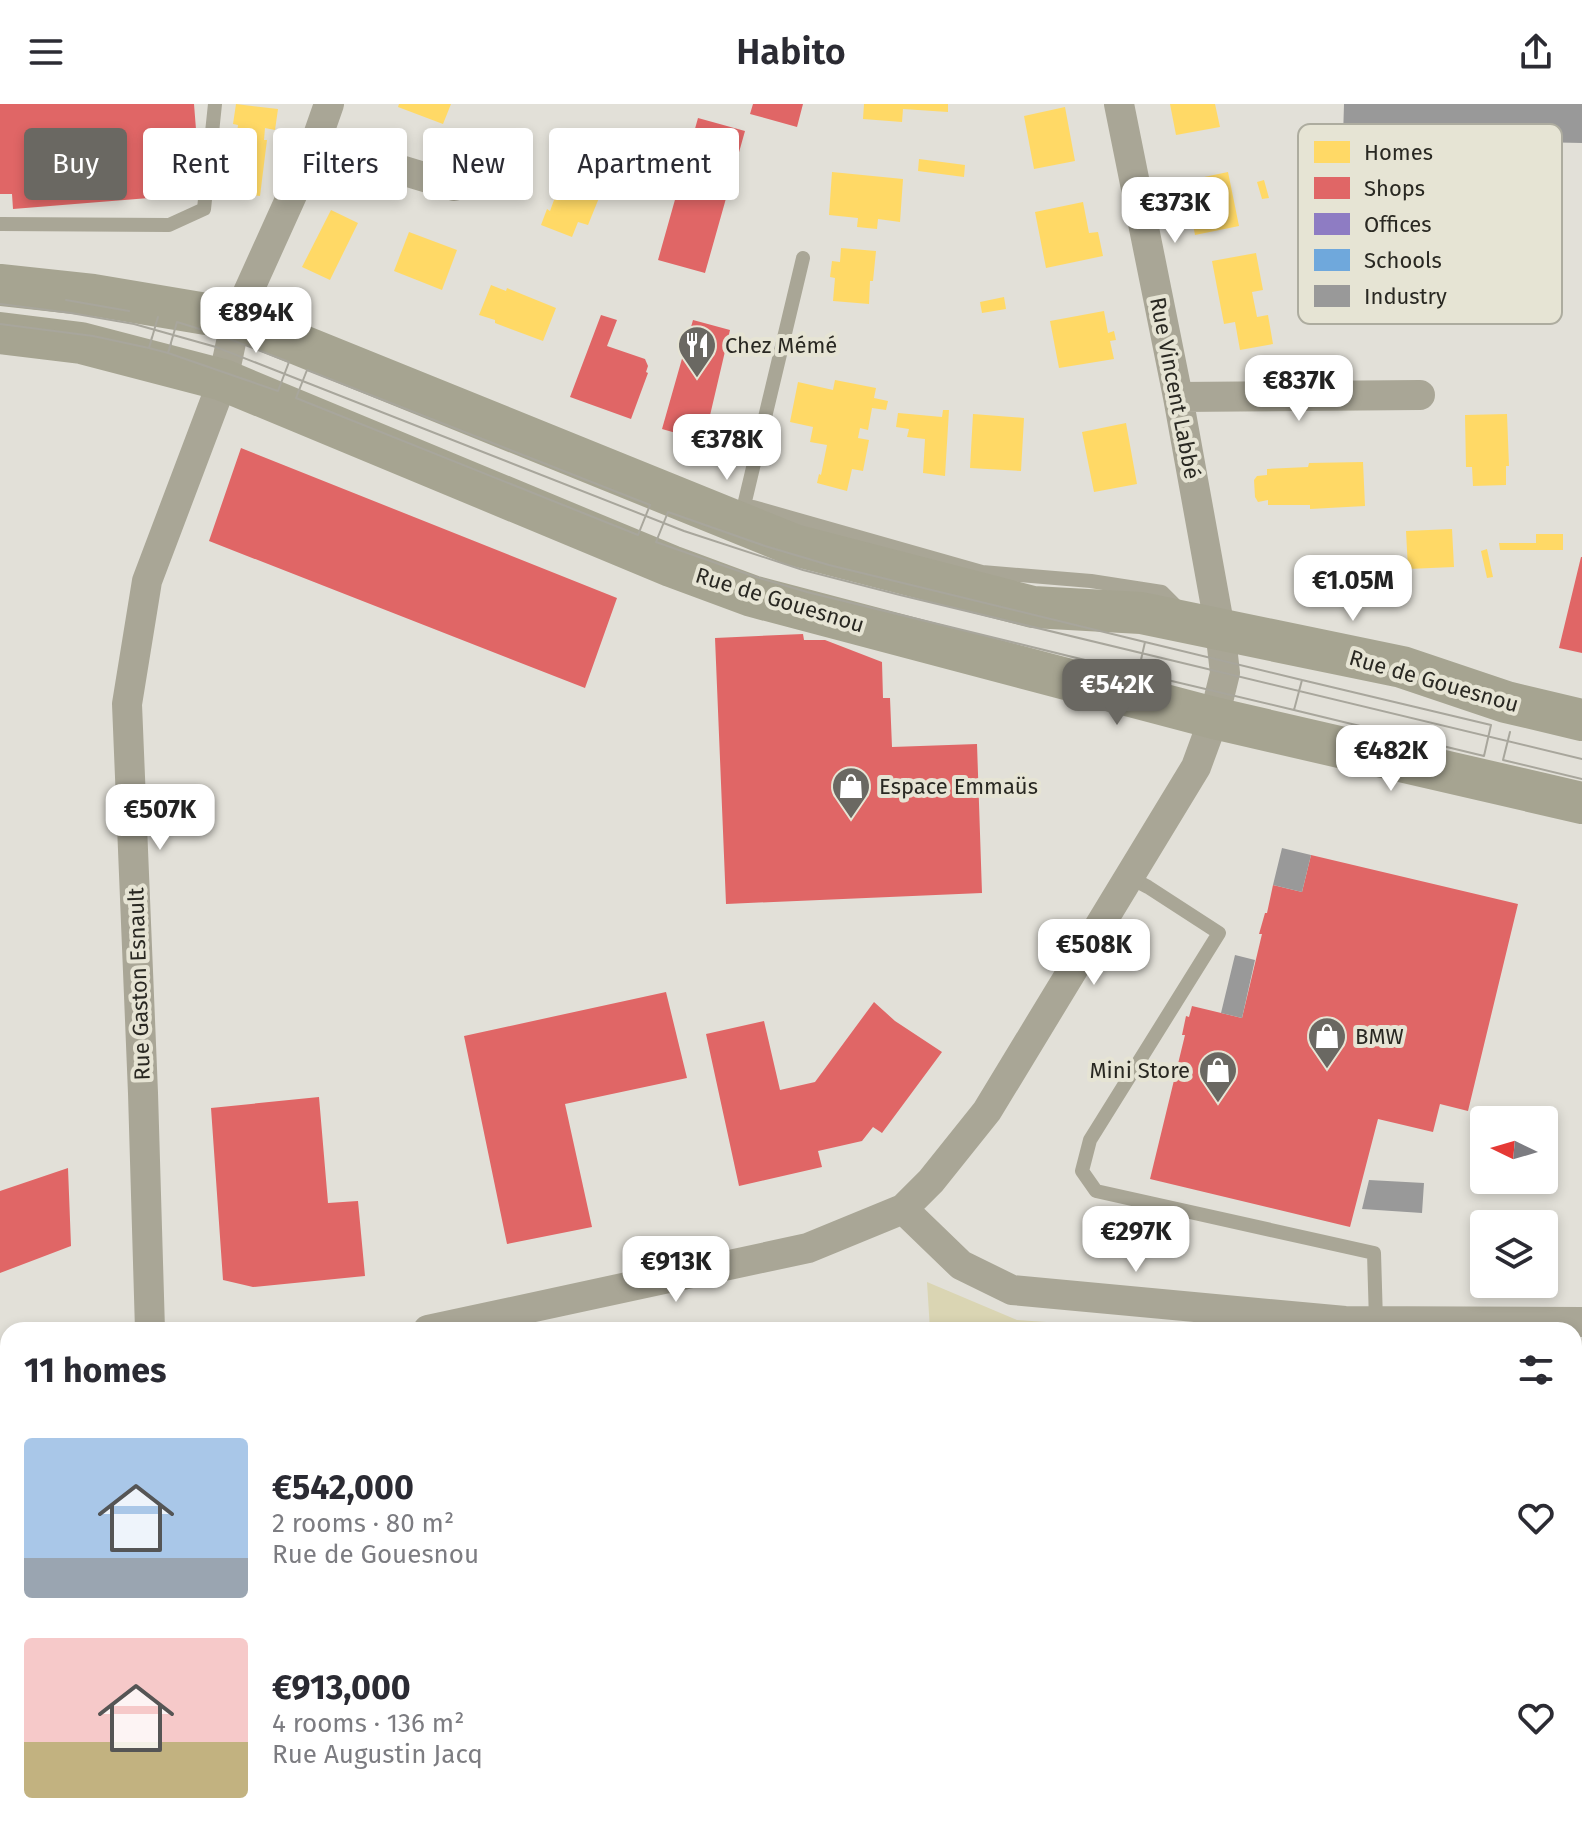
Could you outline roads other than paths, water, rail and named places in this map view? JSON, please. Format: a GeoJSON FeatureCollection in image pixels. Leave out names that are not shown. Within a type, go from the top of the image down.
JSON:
{"type":"FeatureCollection","features":[{"type":"Feature","properties":{"kind":"main road","name":"Rue de Gouesnou"},"geometry":{"type":"LineString","coordinates":[[0,285],[93,295],[236,319],[742,514],[794,545],[1033,607],[1141,613],[1402,667],[1506,702],[1582,720]]}},
{"type":"Feature","properties":{"kind":"main road","name":"Rue de Gouesnou"},"geometry":{"type":"LineString","coordinates":[[0,333],[81,343],[223,380],[671,566],[752,596],[1214,718],[1582,803]]}},
{"type":"Feature","properties":{"kind":"street","name":"Rue Vincent Labbé"},"geometry":{"type":"LineString","coordinates":[[1119,104],[1178,397],[1206,627],[1225,673],[1214,718]]}},
{"type":"Feature","properties":{"kind":"street","name":"Rue Gaston Esnault"},"geometry":{"type":"LineString","coordinates":[[319,128],[324,105]]}},
{"type":"Feature","properties":{"kind":"street","name":"Rue Gaston Esnault"},"geometry":{"type":"LineString","coordinates":[[150,1322],[127,704],[147,581],[223,380],[236,319],[290,200]]}},
{"type":"Feature","properties":{"kind":"street"},"geometry":{"type":"LineString","coordinates":[[1178,397],[1420,395]]}},
{"type":"Feature","properties":{"kind":"street"},"geometry":{"type":"LineString","coordinates":[[465,1322],[808,1248],[903,1209],[931,1181],[987,1111],[1196,767],[1214,718]]}},
{"type":"Feature","properties":{"kind":"street"},"geometry":{"type":"LineString","coordinates":[[903,1209],[961,1265],[1012,1290],[1352,1322]]}},
{"type":"Feature","properties":{"kind":"lane"},"geometry":{"type":"LineString","coordinates":[[0,224],[169,225],[204,209],[215,104]]}},
{"type":"Feature","properties":{"kind":"lane"},"geometry":{"type":"LineString","coordinates":[[742,514],[803,258]]}},
{"type":"Feature","properties":{"kind":"lane"},"geometry":{"type":"LineString","coordinates":[[1129,877],[1219,933],[1090,1140],[1082,1171],[1096,1191],[1374,1253],[1375,1322]]}},
{"type":"Feature","properties":{"kind":"tram line"},"geometry":{"type":"LineString","coordinates":[[66,300],[129,311]]}},
{"type":"Feature","properties":{"kind":"tram line"},"geometry":{"type":"LineString","coordinates":[[0,304],[134,324],[216,347],[684,531],[803,570],[1582,759]]}},
{"type":"Feature","properties":{"kind":"tram line"},"geometry":{"type":"LineString","coordinates":[[158,317],[149,348],[168,353],[171,344]]}},
{"type":"Feature","properties":{"kind":"tram line"},"geometry":{"type":"LineString","coordinates":[[177,322],[289,362],[278,391],[168,353],[177,322]]}},
{"type":"Feature","properties":{"kind":"tram line"},"geometry":{"type":"LineString","coordinates":[[0,324],[93,336],[149,348],[152,337]]}},
{"type":"Feature","properties":{"kind":"tram line"},"geometry":{"type":"LineString","coordinates":[[307,370],[650,505],[638,535],[296,398],[307,370]]}},
{"type":"Feature","properties":{"kind":"tram line"},"geometry":{"type":"LineString","coordinates":[[668,512],[829,565],[1145,642],[1138,673],[756,577],[656,542],[668,512]]}},
{"type":"Feature","properties":{"kind":"tram line"},"geometry":{"type":"LineString","coordinates":[[1145,642],[1302,680],[1294,710],[1138,673],[1145,642]]}},
{"type":"Feature","properties":{"kind":"tram line"},"geometry":{"type":"LineString","coordinates":[[1302,680],[1491,725],[1484,756],[1294,710],[1302,680]]}},
{"type":"Feature","properties":{"kind":"tram line"},"geometry":{"type":"LineString","coordinates":[[1510,732],[1503,760],[1582,779]]}},
{"type":"Feature","properties":{"kind":"place","name":"Chez Mémé"},"geometry":{"type":"Point","coordinates":[697,379]}},
{"type":"Feature","properties":{"kind":"place","name":"Espace Emmaüs"},"geometry":{"type":"Point","coordinates":[851,820]}},
{"type":"Feature","properties":{"kind":"place","name":"BMW"},"geometry":{"type":"Point","coordinates":[1327,1070]}},
{"type":"Feature","properties":{"kind":"place","name":"Mini Store"},"geometry":{"type":"Point","coordinates":[1218,1104]}}]}
